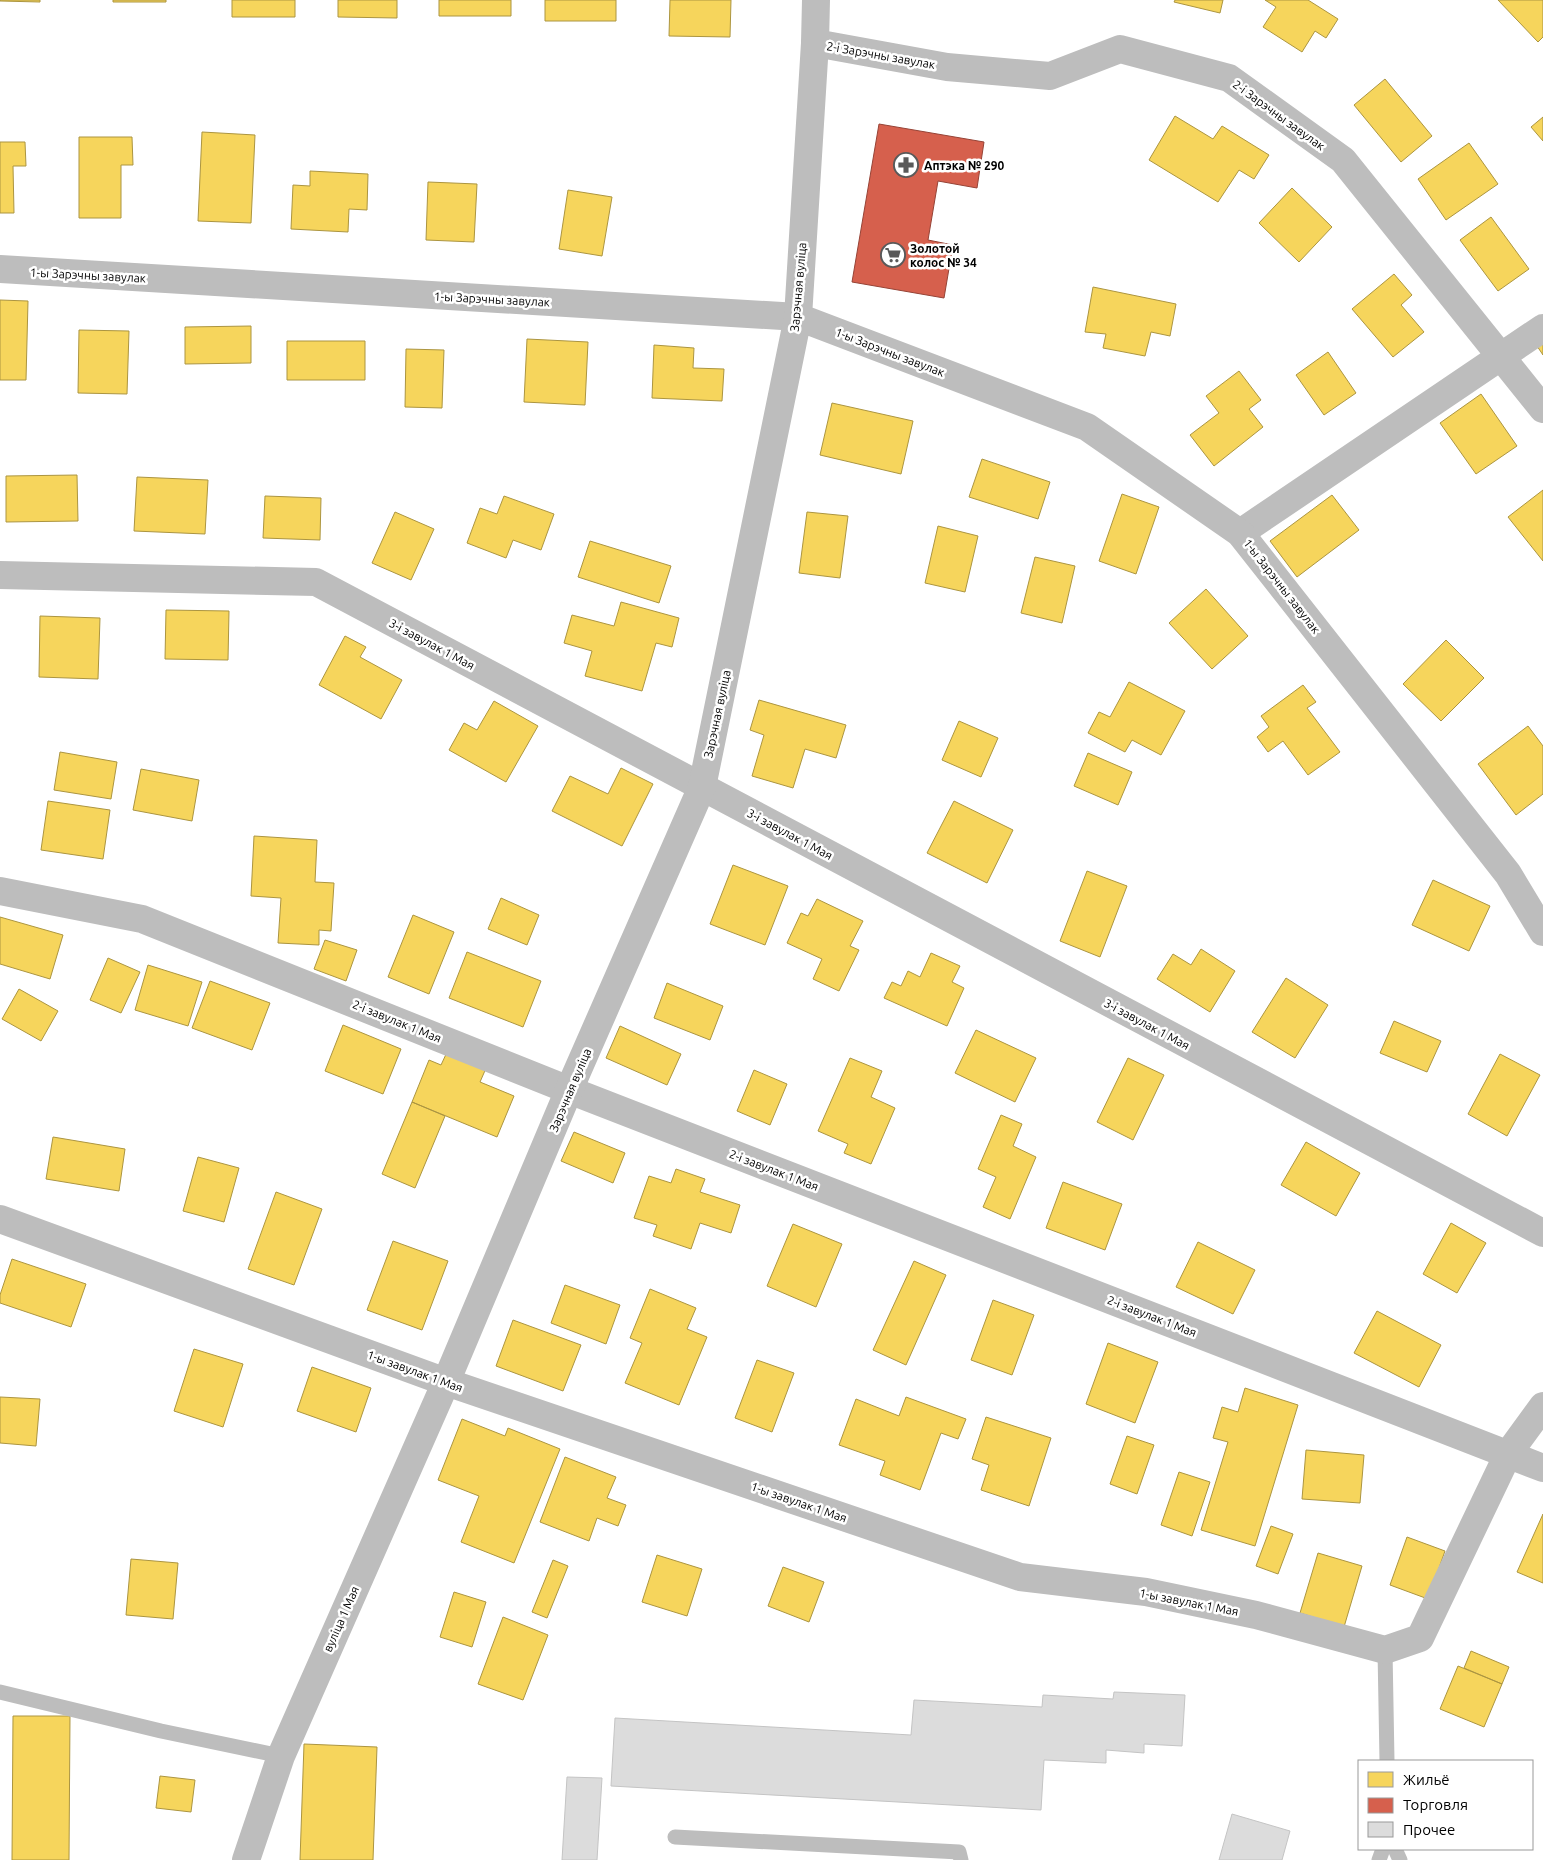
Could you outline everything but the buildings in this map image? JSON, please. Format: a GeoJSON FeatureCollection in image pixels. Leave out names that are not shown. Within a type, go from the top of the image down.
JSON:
{"type":"FeatureCollection","features":[{"type":"Feature","properties":{"kind":"street","name":"Зарэчная вуліца"},"geometry":{"type":"LineString","coordinates":[[446,1382],[569,1090],[702,787],[798,317],[816,0]]}},
{"type":"Feature","properties":{"kind":"street","name":"2-і Зарэчны завулак"},"geometry":{"type":"LineString","coordinates":[[815,43],[947,66],[1050,76],[1120,49],[1229,78],[1343,160],[1543,409]]}},
{"type":"Feature","properties":{"kind":"street","name":"1-ы Зарэчны завулак"},"geometry":{"type":"LineString","coordinates":[[0,269],[798,317],[1087,427],[1240,533],[1508,874],[1543,932]]}},
{"type":"Feature","properties":{"kind":"street"},"geometry":{"type":"LineString","coordinates":[[1240,533],[1543,328]]}},
{"type":"Feature","properties":{"kind":"street","name":"3-і завулак 1 Мая"},"geometry":{"type":"LineString","coordinates":[[0,576],[316,582],[1543,1233]]}},
{"type":"Feature","properties":{"kind":"street","name":"2-і завулак 1 Мая"},"geometry":{"type":"LineString","coordinates":[[0,891],[142,919],[569,1090],[1543,1468]]}},
{"type":"Feature","properties":{"kind":"street","name":"1-ы завулак 1 Мая"},"geometry":{"type":"LineString","coordinates":[[0,1219],[446,1382],[1020,1577],[1146,1592],[1256,1615],[1385,1650]]}},
{"type":"Feature","properties":{"kind":"street","name":"вуліца 1 Мая"},"geometry":{"type":"LineString","coordinates":[[246,1860],[281,1756],[446,1382]]}},
{"type":"Feature","properties":{"kind":"street"},"geometry":{"type":"LineString","coordinates":[[1385,1650],[1420,1638],[1508,1454],[1543,1406]]}},
{"type":"Feature","properties":{"kind":"lane"},"geometry":{"type":"LineString","coordinates":[[1385,1650],[1387,1760]]}},
{"type":"Feature","properties":{"kind":"lane"},"geometry":{"type":"LineString","coordinates":[[0,1692],[161,1731],[281,1756]]}},
{"type":"Feature","properties":{"kind":"lane"},"geometry":{"type":"LineString","coordinates":[[675,1837],[959,1852],[961,1860]]}},
{"type":"Feature","properties":{"kind":"place","name":"Аптэка № 290"},"geometry":{"type":"Point","coordinates":[906,165]}},
{"type":"Feature","properties":{"kind":"place","name":"Золотой колос № 34"},"geometry":{"type":"Point","coordinates":[893,255]}}]}
